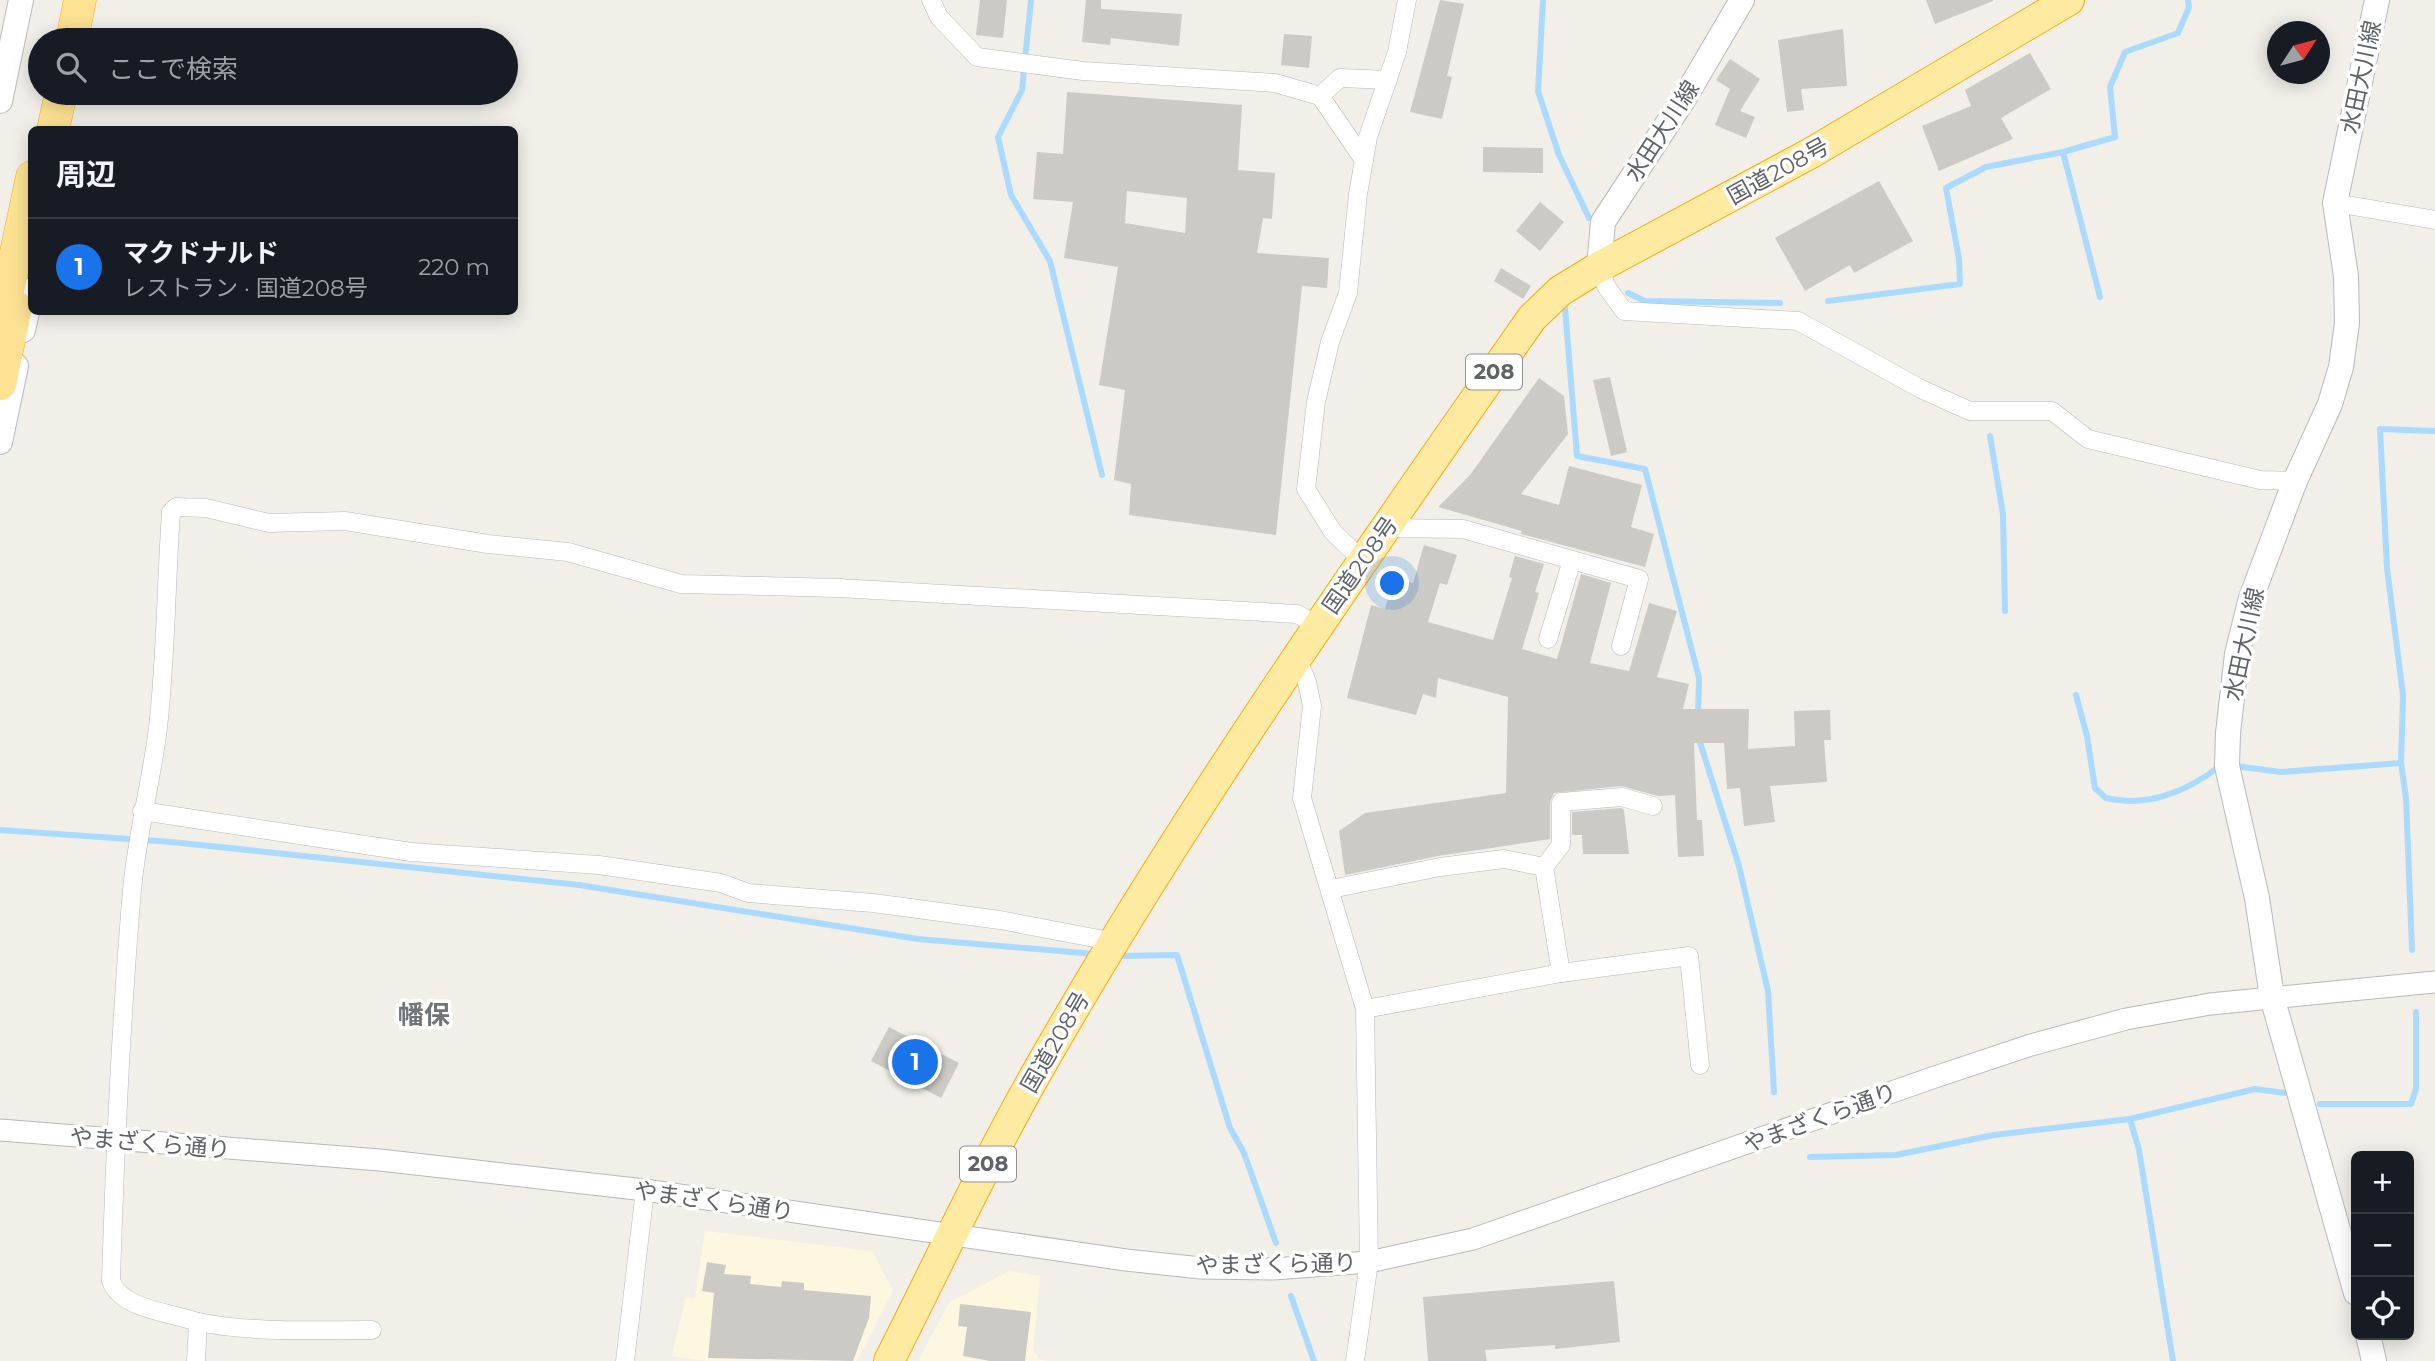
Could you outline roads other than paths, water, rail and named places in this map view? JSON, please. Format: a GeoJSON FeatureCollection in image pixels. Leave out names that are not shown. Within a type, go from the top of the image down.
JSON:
{"type":"FeatureCollection","features":[{"type":"Feature","properties":{"kind":"highway"},"geometry":{"type":"LineString","coordinates":[[62,28],[68,0]]}},
{"type":"Feature","properties":{"kind":"highway"},"geometry":{"type":"LineString","coordinates":[[74,28],[80,0]]}},
{"type":"Feature","properties":{"kind":"highway","name":"国道208号"},"geometry":{"type":"LineString","coordinates":[[889,1361],[1002,1136],[1107,954],[1235,750],[1532,318],[1560,291],[1599,267],[1811,153],[2070,0]]}},
{"type":"Feature","properties":{"kind":"highway"},"geometry":{"type":"LineString","coordinates":[[42,126],[46,105]]}},
{"type":"Feature","properties":{"kind":"highway"},"geometry":{"type":"LineString","coordinates":[[54,126],[58,105]]}},
{"type":"Feature","properties":{"kind":"highway"},"geometry":{"type":"LineString","coordinates":[[0,328],[28,196]]}},
{"type":"Feature","properties":{"kind":"highway"},"geometry":{"type":"LineString","coordinates":[[0,384],[28,252]]}},
{"type":"Feature","properties":{"kind":"main road"},"geometry":{"type":"LineString","coordinates":[[0,101],[21,0]]}},
{"type":"Feature","properties":{"kind":"main road"},"geometry":{"type":"LineString","coordinates":[[85,28],[91,0]]}},
{"type":"Feature","properties":{"kind":"main road","name":"水田大川線"},"geometry":{"type":"LineString","coordinates":[[1599,267],[1603,222],[1699,76],[1742,0]]}},
{"type":"Feature","properties":{"kind":"main road","name":"水田大川線"},"geometry":{"type":"LineString","coordinates":[[2351,1277],[2272,997],[2257,898],[2227,766],[2237,654],[2251,598],[2295,481],[2330,404],[2341,367],[2347,323],[2346,276],[2335,203],[2377,0]]}},
{"type":"Feature","properties":{"kind":"main road"},"geometry":{"type":"LineString","coordinates":[[66,126],[70,105]]}},
{"type":"Feature","properties":{"kind":"main road"},"geometry":{"type":"LineString","coordinates":[[0,442],[28,309]]}},
{"type":"Feature","properties":{"kind":"main road"},"geometry":{"type":"LineString","coordinates":[[2369,1340],[2374,1361]]}},
{"type":"Feature","properties":{"kind":"street"},"geometry":{"type":"LineString","coordinates":[[931,0],[939,17],[977,57],[1083,71],[1275,83],[1320,96],[1364,160]]}},
{"type":"Feature","properties":{"kind":"street"},"geometry":{"type":"LineString","coordinates":[[1363,561],[1333,532],[1306,489],[1316,402],[1330,342],[1348,293],[1368,137],[1397,52],[1407,0]]}},
{"type":"Feature","properties":{"kind":"street"},"geometry":{"type":"LineString","coordinates":[[1320,96],[1340,78],[1388,80]]}},
{"type":"Feature","properties":{"kind":"street"},"geometry":{"type":"LineString","coordinates":[[2335,203],[2435,220]]}},
{"type":"Feature","properties":{"kind":"street"},"geometry":{"type":"LineString","coordinates":[[1599,267],[1606,286],[1624,311],[1798,321],[1921,389],[1970,411],[2052,411],[2088,439],[2260,480],[2295,481]]}},
{"type":"Feature","properties":{"kind":"street"},"geometry":{"type":"LineString","coordinates":[[372,1330],[327,1333],[297,1329],[236,1329],[198,1322],[125,1300],[115,1292],[111,1281],[116,1140],[136,859],[158,726],[171,512],[176,506],[206,508],[269,523],[345,521],[488,544],[568,552],[643,576],[681,584],[839,588],[1297,614],[1319,626]]}},
{"type":"Feature","properties":{"kind":"street"},"geometry":{"type":"LineString","coordinates":[[1386,528],[1462,529],[1639,579],[1621,646]]}},
{"type":"Feature","properties":{"kind":"street"},"geometry":{"type":"LineString","coordinates":[[1548,639],[1572,560]]}},
{"type":"Feature","properties":{"kind":"street"},"geometry":{"type":"LineString","coordinates":[[1297,658],[1312,706],[1302,798],[1365,1009],[1368,1262],[1355,1361]]}},
{"type":"Feature","properties":{"kind":"street"},"geometry":{"type":"LineString","coordinates":[[1561,973],[1544,867],[1561,845],[1561,802],[1622,797],[1653,806]]}},
{"type":"Feature","properties":{"kind":"street"},"geometry":{"type":"LineString","coordinates":[[142,811],[411,852],[599,866],[721,883],[748,893],[987,918],[1107,954]]}},
{"type":"Feature","properties":{"kind":"street"},"geometry":{"type":"LineString","coordinates":[[1331,889],[1440,867],[1504,859],[1544,867]]}},
{"type":"Feature","properties":{"kind":"street"},"geometry":{"type":"LineString","coordinates":[[1365,1009],[1561,973],[1689,956],[1700,1065]]}},
{"type":"Feature","properties":{"kind":"street","name":"やまざくら通り"},"geometry":{"type":"LineString","coordinates":[[0,1130],[380,1160],[645,1190],[952,1237],[1201,1268],[1273,1269],[1368,1262],[1474,1239],[2031,1045],[2126,1019],[2210,1004],[2435,982]]}},
{"type":"Feature","properties":{"kind":"street"},"geometry":{"type":"LineString","coordinates":[[625,1361],[645,1190]]}},
{"type":"Feature","properties":{"kind":"street"},"geometry":{"type":"LineString","coordinates":[[196,1361],[198,1322]]}},
{"type":"Feature","properties":{"kind":"waterway"},"geometry":{"type":"LineString","coordinates":[[1031,0],[1022,90],[998,137],[1011,195],[1050,261],[1102,475]]}},
{"type":"Feature","properties":{"kind":"waterway"},"geometry":{"type":"LineString","coordinates":[[1543,0],[1538,91],[1559,155],[1589,218]]}},
{"type":"Feature","properties":{"kind":"waterway"},"geometry":{"type":"LineString","coordinates":[[1828,301],[1960,284],[1959,259],[1946,188],[1986,167],[2063,152],[2115,137],[2110,87],[2125,52],[2178,33],[2189,7],[2188,0]]}},
{"type":"Feature","properties":{"kind":"waterway"},"geometry":{"type":"LineString","coordinates":[[2063,152],[2100,297]]}},
{"type":"Feature","properties":{"kind":"waterway"},"geometry":{"type":"LineString","coordinates":[[1628,293],[1645,301],[1780,303]]}},
{"type":"Feature","properties":{"kind":"waterway"},"geometry":{"type":"LineString","coordinates":[[1565,308],[1577,456],[1645,469],[1699,678],[1698,714]]}},
{"type":"Feature","properties":{"kind":"waterway"},"geometry":{"type":"LineString","coordinates":[[2412,950],[2406,798],[2401,763],[2403,695],[2387,568],[2380,429],[2435,431]]}},
{"type":"Feature","properties":{"kind":"waterway"},"geometry":{"type":"LineString","coordinates":[[1990,436],[2003,514],[2005,611]]}},
{"type":"Feature","properties":{"kind":"waterway"},"geometry":{"type":"LineString","coordinates":[[2076,695],[2087,736],[2095,788],[2106,798],[2121,801],[2152,799],[2181,790],[2220,766]]}},
{"type":"Feature","properties":{"kind":"waterway"},"geometry":{"type":"LineString","coordinates":[[1698,736],[1739,866],[1768,991],[1774,1092]]}},
{"type":"Feature","properties":{"kind":"waterway"},"geometry":{"type":"LineString","coordinates":[[2235,766],[2281,772],[2401,763]]}},
{"type":"Feature","properties":{"kind":"waterway"},"geometry":{"type":"LineString","coordinates":[[0,830],[172,842],[579,885],[918,939],[1095,954]]}},
{"type":"Feature","properties":{"kind":"waterway"},"geometry":{"type":"LineString","coordinates":[[1116,956],[1177,955],[1230,1128],[1244,1153],[1276,1243]]}},
{"type":"Feature","properties":{"kind":"waterway"},"geometry":{"type":"LineString","coordinates":[[2320,1104],[2411,1104],[2416,1089],[2416,1012]]}},
{"type":"Feature","properties":{"kind":"waterway"},"geometry":{"type":"LineString","coordinates":[[1810,1157],[1896,1155],[1994,1135],[2130,1119],[2255,1089],[2285,1093]]}},
{"type":"Feature","properties":{"kind":"waterway"},"geometry":{"type":"LineString","coordinates":[[2130,1119],[2139,1150],[2173,1361]]}},
{"type":"Feature","properties":{"kind":"waterway"},"geometry":{"type":"LineString","coordinates":[[1291,1296],[1314,1361]]}},
{"type":"Feature","properties":{"kind":"place","name":"マクドナルド"},"geometry":{"type":"Point","coordinates":[915,1062]}},
{"type":"Feature","properties":{"kind":"district","name":"幡保"},"geometry":{"type":"Point","coordinates":[424,1015]}}]}
